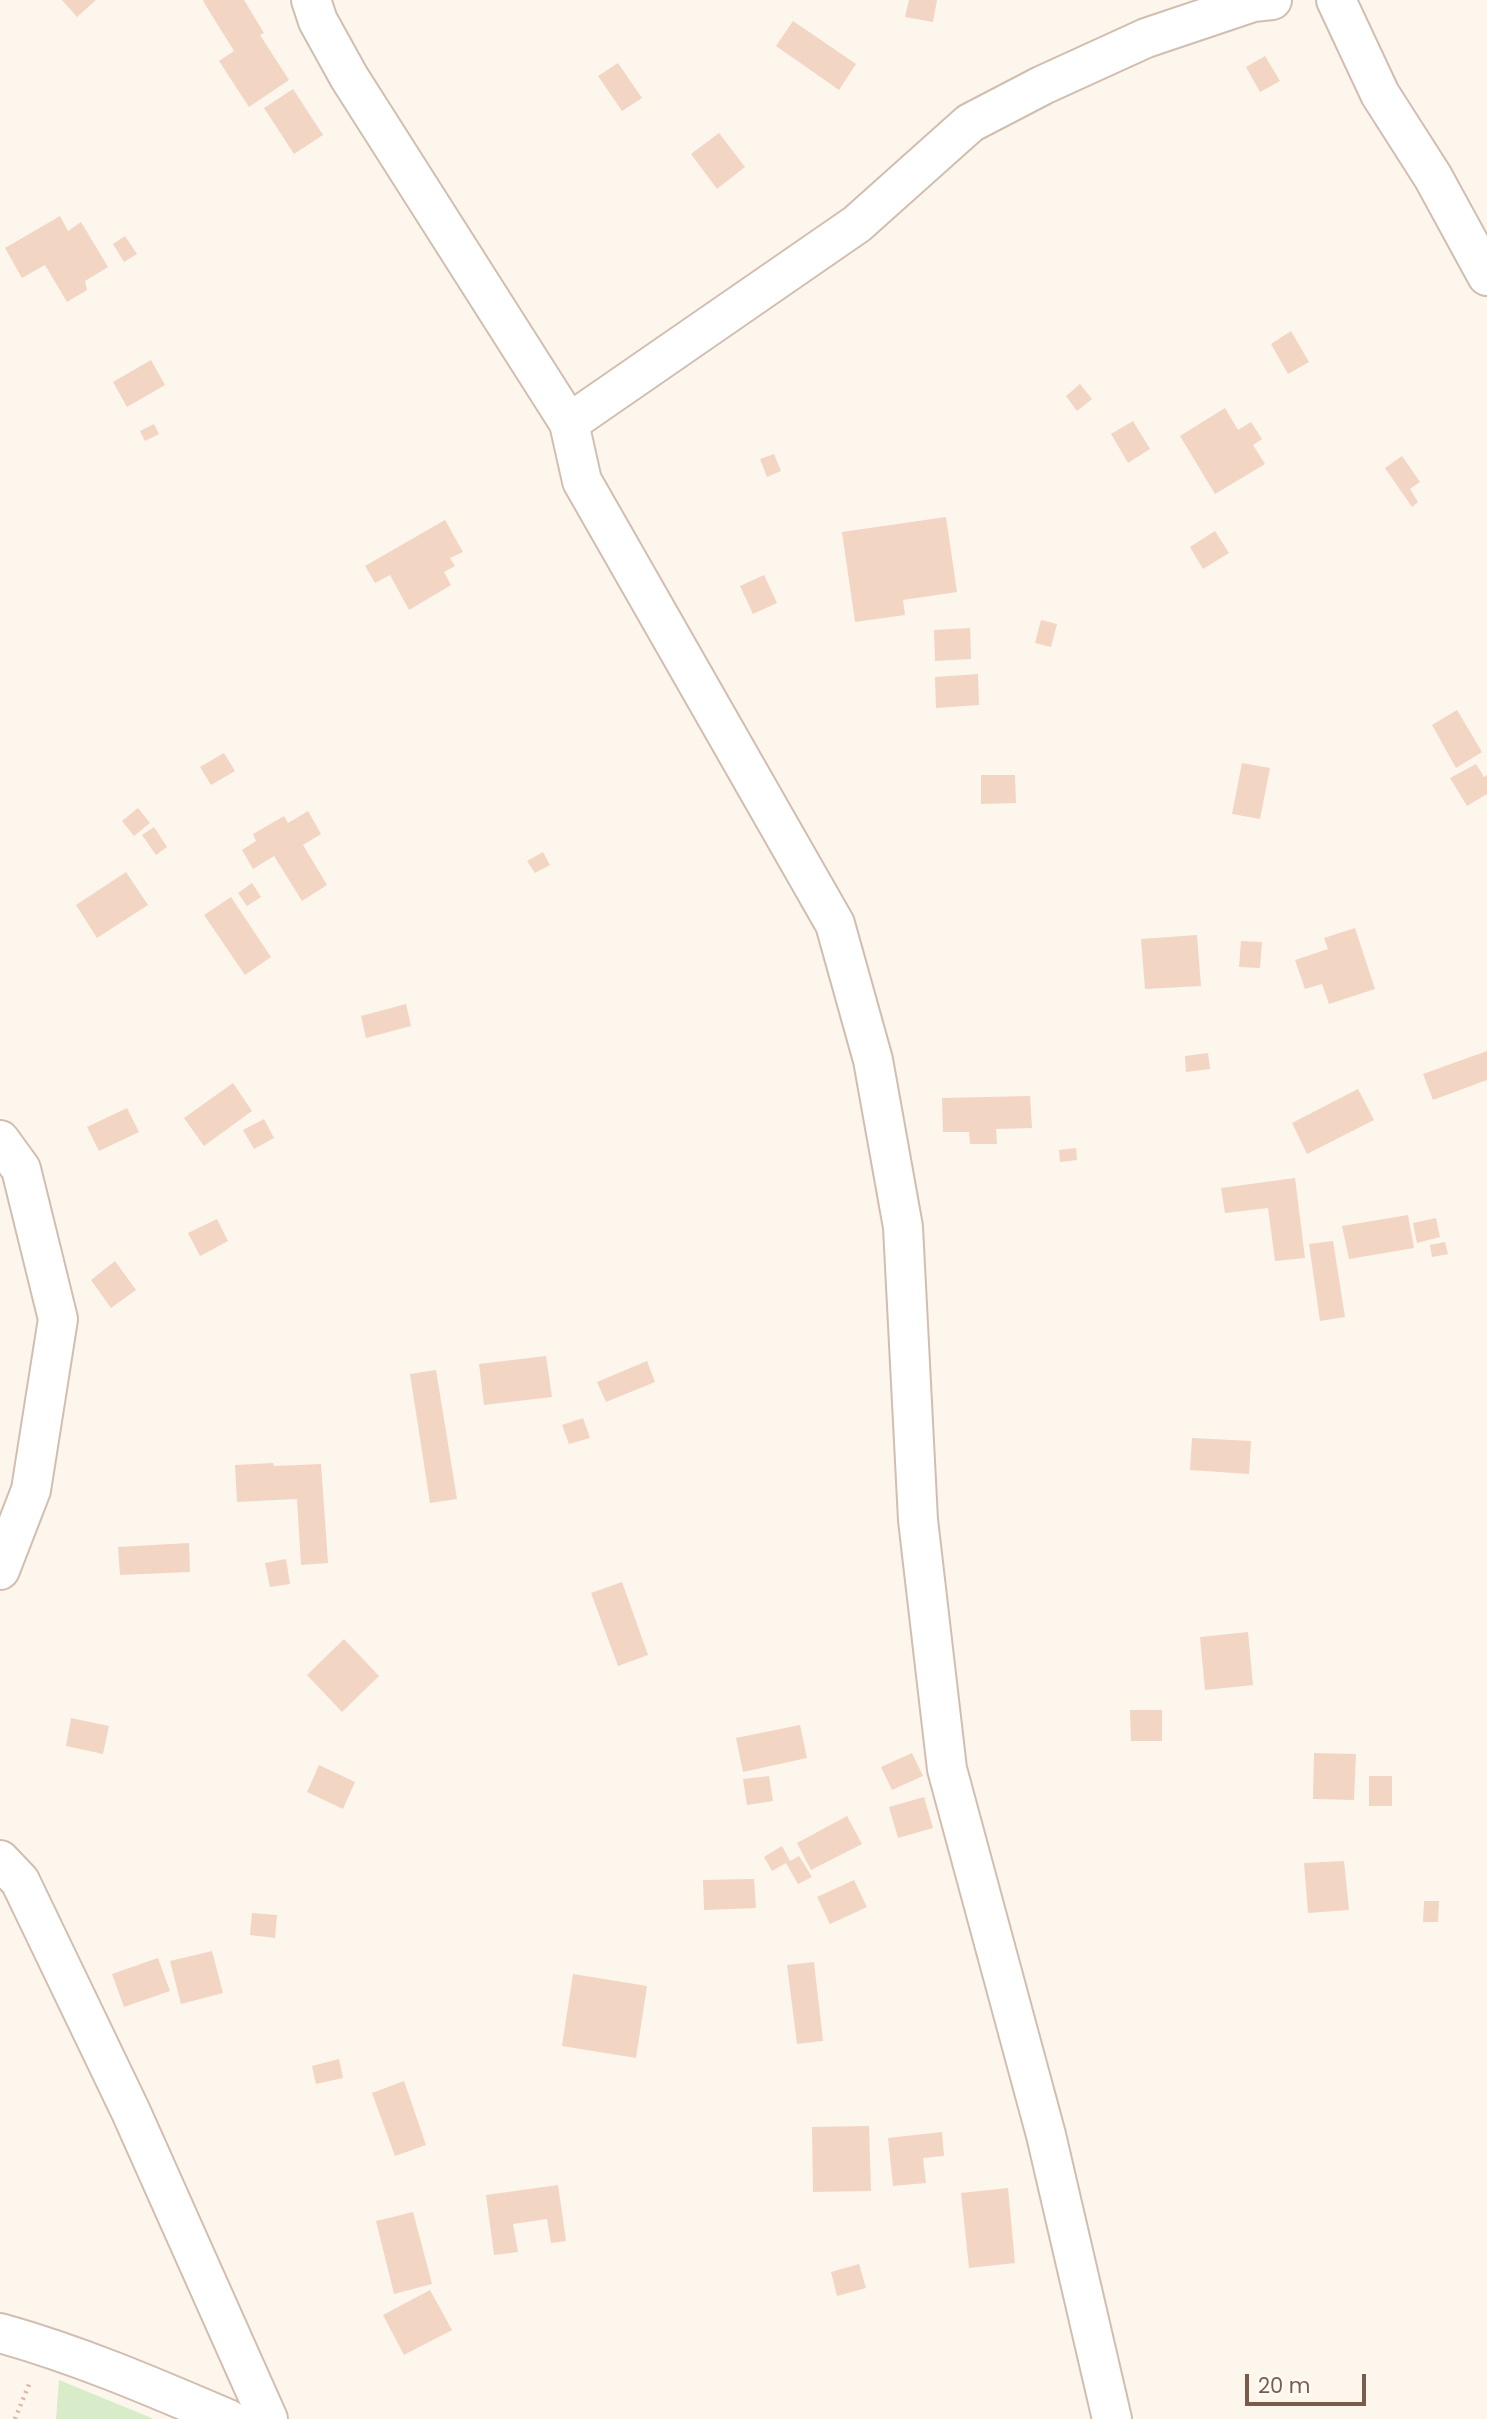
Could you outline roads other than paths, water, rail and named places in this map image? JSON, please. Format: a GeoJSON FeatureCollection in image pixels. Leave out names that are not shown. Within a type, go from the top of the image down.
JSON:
{"type":"FeatureCollection","features":[{"type":"Feature","properties":{"kind":"street"},"geometry":{"type":"LineString","coordinates":[[311,0],[318,22],[349,76],[569,423],[582,481],[835,924],[873,1060],[903,1227],[918,1520],[947,1769],[1046,2135],[1112,2419]]}},
{"type":"Feature","properties":{"kind":"street"},"geometry":{"type":"LineString","coordinates":[[569,423],[857,224],[970,122],[1146,38],[1254,2],[1272,0]]}},
{"type":"Feature","properties":{"kind":"street"},"geometry":{"type":"LineString","coordinates":[[1336,0],[1380,94],[1433,177],[1487,276]]}},
{"type":"Feature","properties":{"kind":"street"},"geometry":{"type":"LineString","coordinates":[[0,1140],[21,1169],[58,1319],[31,1490],[0,1570]]}},
{"type":"Feature","properties":{"kind":"street"},"geometry":{"type":"LineString","coordinates":[[0,1860],[20,1881],[131,2112],[268,2419]]}},
{"type":"Feature","properties":{"kind":"street"},"geometry":{"type":"LineString","coordinates":[[0,2333],[122,2373],[228,2419]]}}]}
